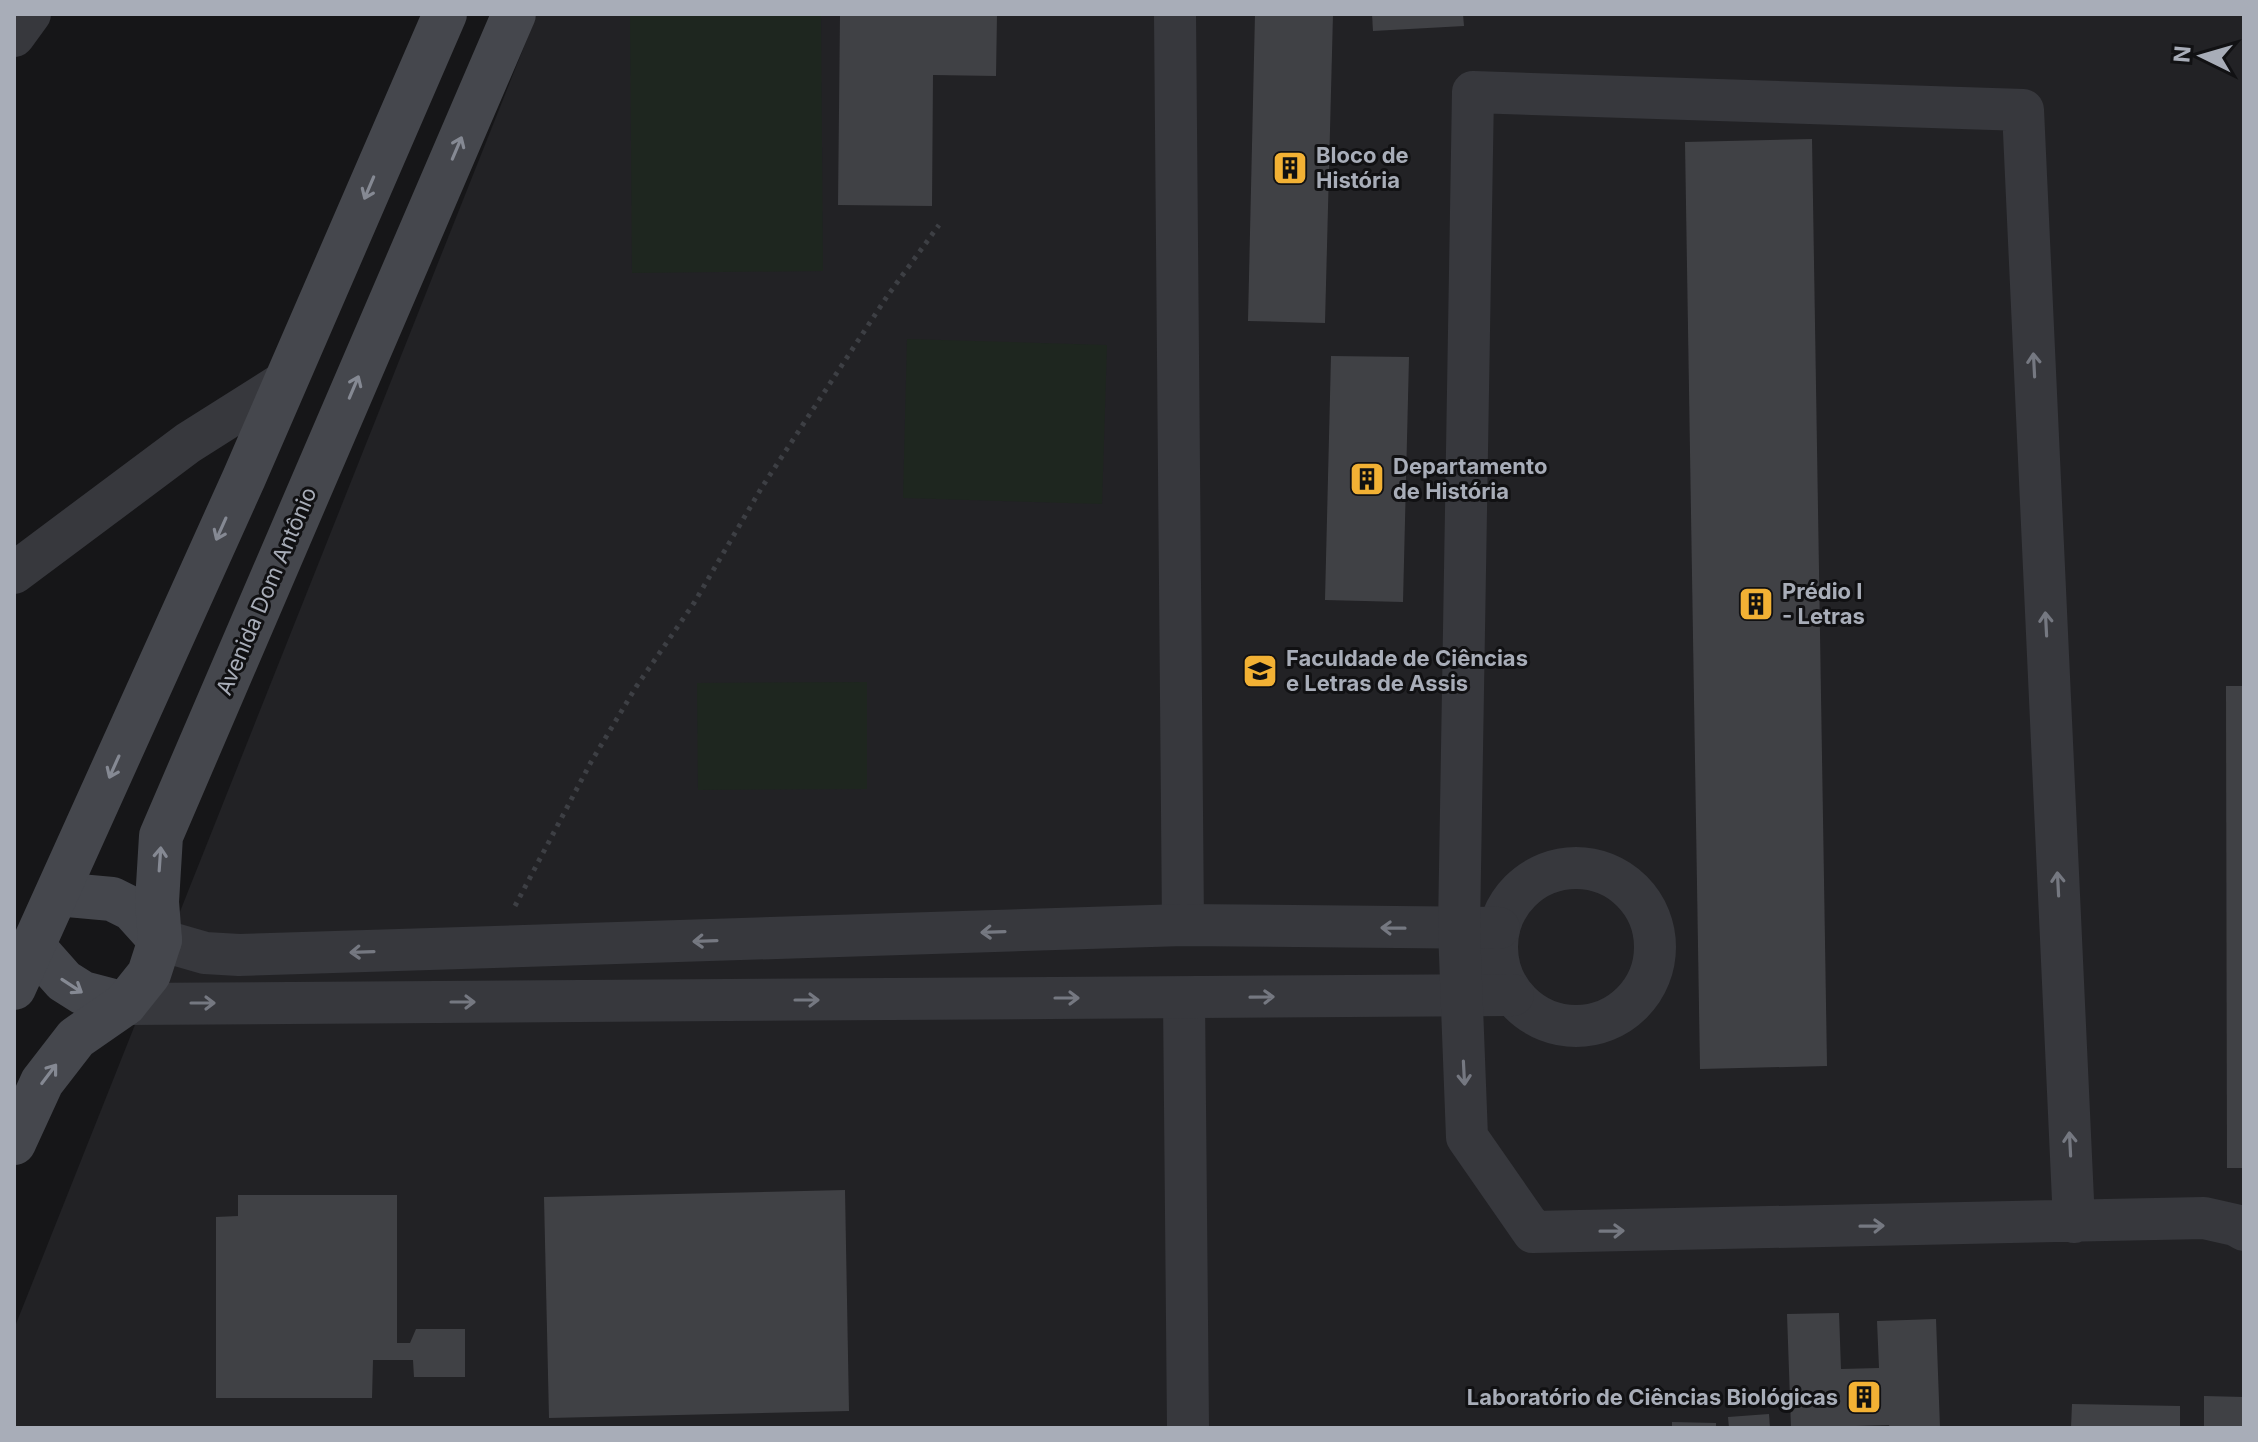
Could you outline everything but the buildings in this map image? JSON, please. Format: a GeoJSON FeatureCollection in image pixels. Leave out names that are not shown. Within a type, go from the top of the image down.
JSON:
{"type":"FeatureCollection","features":[{"type":"Feature","properties":{"kind":"main road"},"geometry":{"type":"LineString","coordinates":[[14,988],[244,478],[445,14]]}},
{"type":"Feature","properties":{"kind":"main road","name":"Avenida Dom Antônio"},"geometry":{"type":"LineString","coordinates":[[14,1143],[42,1082],[76,1038],[125,1004],[149,974],[160,940],[157,902],[161,836],[514,14]]}},
{"type":"Feature","properties":{"kind":"main road"},"geometry":{"type":"LineString","coordinates":[[286,381],[319,406],[333,435]]}},
{"type":"Feature","properties":{"kind":"main road"},"geometry":{"type":"LineString","coordinates":[[57,894],[112,899],[132,909],[160,940]]}},
{"type":"Feature","properties":{"kind":"main road"},"geometry":{"type":"LineString","coordinates":[[33,946],[64,981],[83,993],[125,1004]]}},
{"type":"Feature","properties":{"kind":"street"},"geometry":{"type":"LineString","coordinates":[[14,36],[30,14]]}},
{"type":"Feature","properties":{"kind":"street"},"geometry":{"type":"LineString","coordinates":[[1175,14],[1183,925]]}},
{"type":"Feature","properties":{"kind":"street"},"geometry":{"type":"LineString","coordinates":[[2074,1222],[2023,110],[1473,92],[1479,929],[1460,995],[1467,1137],[1533,1232],[2074,1222],[2204,1218],[2244,1230]]}},
{"type":"Feature","properties":{"kind":"street"},"geometry":{"type":"LineString","coordinates":[[14,573],[188,443],[286,381]]}},
{"type":"Feature","properties":{"kind":"street"},"geometry":{"type":"LineString","coordinates":[[188,443],[214,434],[229,437],[238,443],[243,456],[244,478]]}},
{"type":"Feature","properties":{"kind":"street"},"geometry":{"type":"LineString","coordinates":[[160,940],[205,953],[239,955],[1183,925],[1479,929],[1508,906],[1523,888],[1543,874],[1565,868],[1589,868],[1611,875],[1638,898],[1653,930],[1655,954],[1649,977],[1637,997],[1620,1013],[1598,1023],[1575,1026],[1552,1022],[1530,1012],[1513,995],[1502,975],[1497,952],[1479,929]]}},
{"type":"Feature","properties":{"kind":"street"},"geometry":{"type":"LineString","coordinates":[[752,940],[752,1001]]}},
{"type":"Feature","properties":{"kind":"street"},"geometry":{"type":"LineString","coordinates":[[125,1004],[1513,995]]}},
{"type":"Feature","properties":{"kind":"street"},"geometry":{"type":"LineString","coordinates":[[1184,998],[1188,1428]]}},
{"type":"Feature","properties":{"kind":"path"},"geometry":{"type":"LineString","coordinates":[[491,948],[534,874],[591,762],[636,687],[694,603],[762,487],[888,295],[939,225]]}},
{"type":"Feature","properties":{"kind":"shaded area","name":"Faculdade de Ciências e Letras de Assis"},"geometry":{"type":"Polygon","coordinates":[[[537,14],[2244,14],[2244,1428],[14,1428],[14,1329],[537,14]]]}},
{"type":"Feature","properties":{"kind":"shaded area"},"geometry":{"type":"Polygon","coordinates":[[[630,14],[821,14],[823,271],[632,273],[630,14]]]}},
{"type":"Feature","properties":{"kind":"shaded area"},"geometry":{"type":"Polygon","coordinates":[[[907,339],[1107,345],[1102,504],[903,498],[907,339]]]}},
{"type":"Feature","properties":{"kind":"shaded area"},"geometry":{"type":"Polygon","coordinates":[[[867,682],[867,789],[698,790],[697,683],[867,682]]]}},
{"type":"Feature","properties":{"kind":"place","name":"Bloco de História"},"geometry":{"type":"Point","coordinates":[1290,168]}},
{"type":"Feature","properties":{"kind":"place","name":"Departamento de História"},"geometry":{"type":"Point","coordinates":[1367,479]}},
{"type":"Feature","properties":{"kind":"place","name":"Prédio I - Letras"},"geometry":{"type":"Point","coordinates":[1756,604]}},
{"type":"Feature","properties":{"kind":"place","name":"Faculdade de Ciências e Letras de Assis"},"geometry":{"type":"Point","coordinates":[1260,671]}},
{"type":"Feature","properties":{"kind":"place","name":"Laboratório de Ciências Biológicas"},"geometry":{"type":"Point","coordinates":[1864,1397]}}]}
